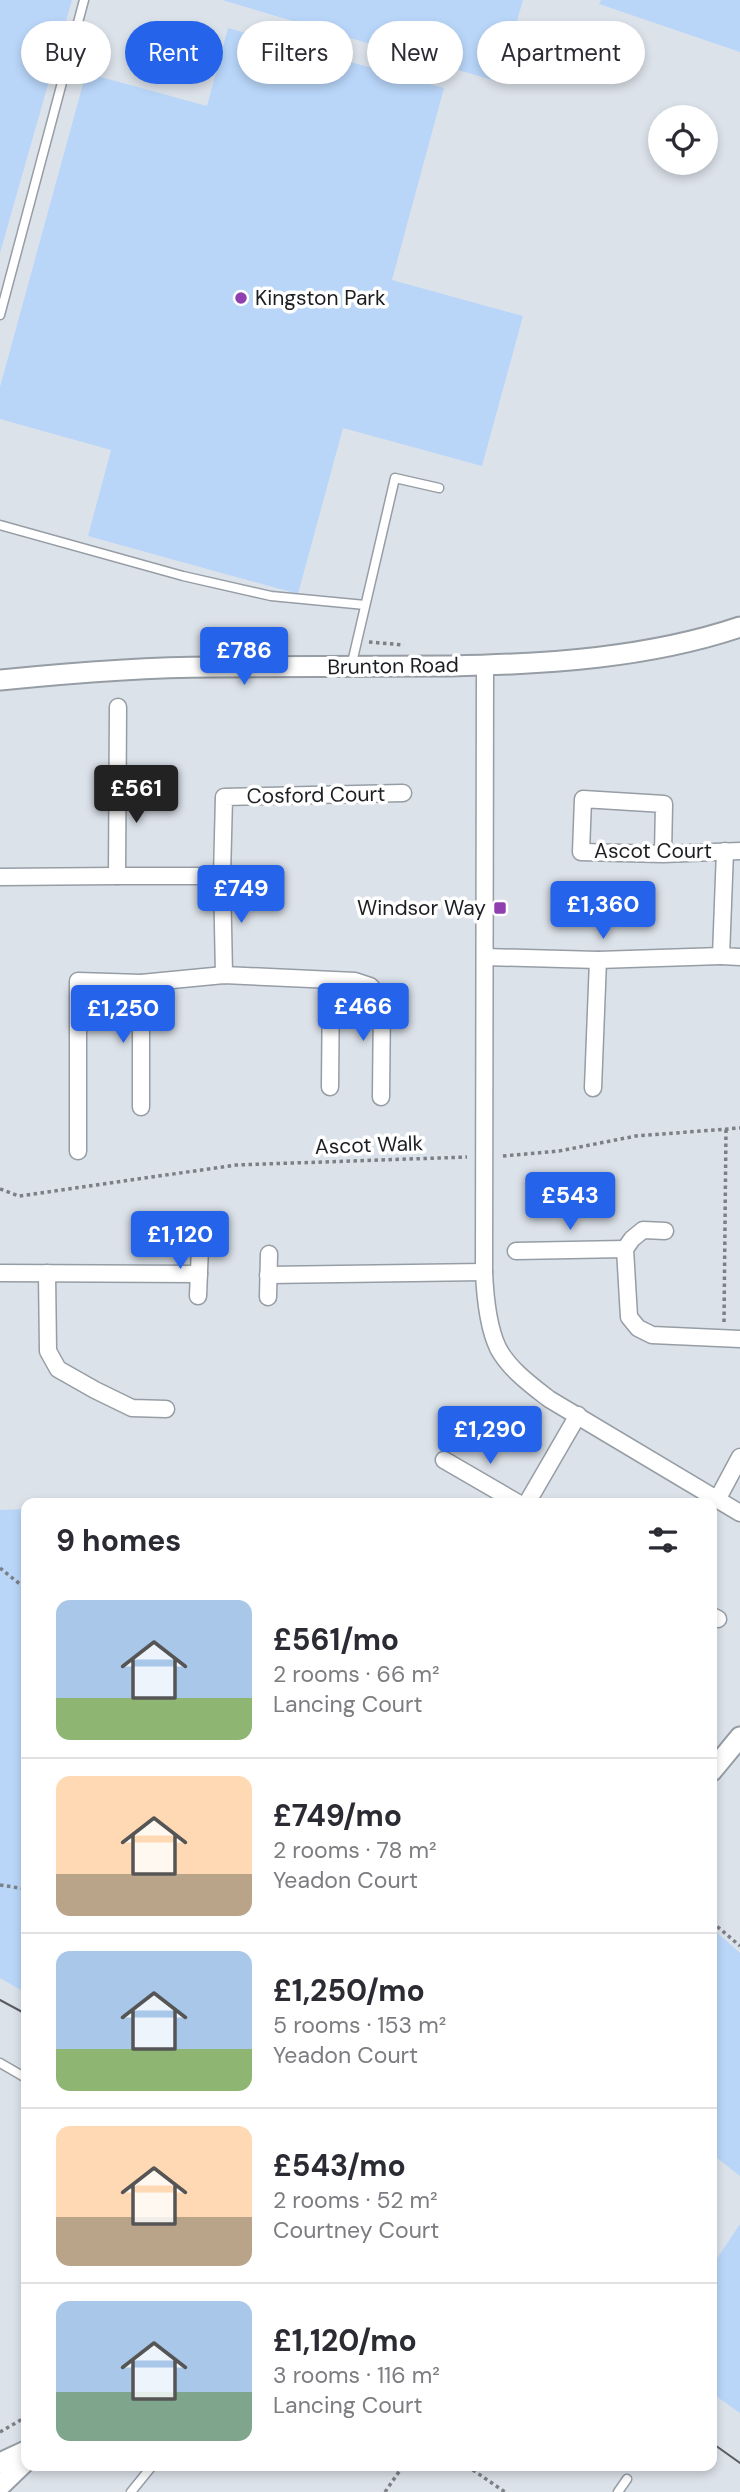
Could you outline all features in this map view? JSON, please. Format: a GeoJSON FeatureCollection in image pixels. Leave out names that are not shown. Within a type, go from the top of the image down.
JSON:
{"type":"FeatureCollection","features":[{"type":"Feature","properties":{"kind":"street","name":"Brunton Road"},"geometry":{"type":"LineString","coordinates":[[0,680],[117,670],[197,667],[351,667],[547,662],[642,651],[685,643],[740,627]]}},
{"type":"Feature","properties":{"kind":"street"},"geometry":{"type":"LineString","coordinates":[[485,665],[484,1272],[486,1299],[499,1348],[523,1379],[549,1399],[714,1498]]}},
{"type":"Feature","properties":{"kind":"street"},"geometry":{"type":"LineString","coordinates":[[117,876],[118,707]]}},
{"type":"Feature","properties":{"kind":"street","name":"Cosford Court"},"geometry":{"type":"LineString","coordinates":[[222,876],[225,797],[403,793]]}},
{"type":"Feature","properties":{"kind":"street","name":"Ascot Court"},"geometry":{"type":"LineString","coordinates":[[663,854],[664,804],[583,799],[581,852],[663,854],[733,851],[721,956]]}},
{"type":"Feature","properties":{"kind":"street"},"geometry":{"type":"LineString","coordinates":[[0,877],[222,876],[224,975]]}},
{"type":"Feature","properties":{"kind":"street"},"geometry":{"type":"LineString","coordinates":[[485,957],[598,960],[740,957]]}},
{"type":"Feature","properties":{"kind":"street"},"geometry":{"type":"LineString","coordinates":[[593,1088],[598,960]]}},
{"type":"Feature","properties":{"kind":"street"},"geometry":{"type":"LineString","coordinates":[[78,1151],[78,981],[141,983],[224,975],[355,981],[370,986],[382,999],[381,1097]]}},
{"type":"Feature","properties":{"kind":"street"},"geometry":{"type":"LineString","coordinates":[[330,1087],[331,981]]}},
{"type":"Feature","properties":{"kind":"street"},"geometry":{"type":"LineString","coordinates":[[141,983],[141,1107]]}},
{"type":"Feature","properties":{"kind":"street"},"geometry":{"type":"LineString","coordinates":[[665,1231],[643,1230],[632,1238],[625,1249],[629,1317],[638,1328],[652,1335],[732,1338]]}},
{"type":"Feature","properties":{"kind":"street"},"geometry":{"type":"LineString","coordinates":[[198,1296],[200,1247]]}},
{"type":"Feature","properties":{"kind":"street"},"geometry":{"type":"LineString","coordinates":[[516,1251],[625,1249]]}},
{"type":"Feature","properties":{"kind":"street"},"geometry":{"type":"LineString","coordinates":[[268,1297],[269,1254]]}},
{"type":"Feature","properties":{"kind":"street"},"geometry":{"type":"LineString","coordinates":[[268,1275],[484,1272]]}},
{"type":"Feature","properties":{"kind":"street"},"geometry":{"type":"LineString","coordinates":[[0,1273],[199,1274]]}},
{"type":"Feature","properties":{"kind":"street"},"geometry":{"type":"LineString","coordinates":[[47,1273],[48,1351],[58,1370],[132,1408],[166,1409]]}},
{"type":"Feature","properties":{"kind":"street"},"geometry":{"type":"LineString","coordinates":[[530,1498],[578,1415]]}},
{"type":"Feature","properties":{"kind":"street"},"geometry":{"type":"LineString","coordinates":[[740,1457],[717,1500],[740,1513]]}},
{"type":"Feature","properties":{"kind":"street"},"geometry":{"type":"LineString","coordinates":[[444,1460],[509,1498]]}},
{"type":"Feature","properties":{"kind":"street"},"geometry":{"type":"LineString","coordinates":[[717,1765],[740,1737]]}},
{"type":"Feature","properties":{"kind":"street"},"geometry":{"type":"LineString","coordinates":[[0,2463],[21,2460]]}},
{"type":"Feature","properties":{"kind":"street"},"geometry":{"type":"LineString","coordinates":[[0,2486],[21,2463]]}},
{"type":"Feature","properties":{"kind":"street"},"geometry":{"type":"LineString","coordinates":[[9,2492],[21,2466]]}},
{"type":"Feature","properties":{"kind":"lane"},"geometry":{"type":"LineString","coordinates":[[0,315],[84,0]]}},
{"type":"Feature","properties":{"kind":"lane"},"geometry":{"type":"LineString","coordinates":[[351,667],[395,478],[439,488]]}},
{"type":"Feature","properties":{"kind":"lane"},"geometry":{"type":"LineString","coordinates":[[0,525],[183,576],[271,596],[365,605]]}},
{"type":"Feature","properties":{"kind":"lane"},"geometry":{"type":"LineString","coordinates":[[0,2063],[21,2075]]}},
{"type":"Feature","properties":{"kind":"lane"},"geometry":{"type":"LineString","coordinates":[[131,2492],[148,2471]]}},
{"type":"Feature","properties":{"kind":"lane"},"geometry":{"type":"LineString","coordinates":[[618,2492],[627,2479]]}},
{"type":"Feature","properties":{"kind":"path"},"geometry":{"type":"LineString","coordinates":[[357,641],[405,645]]}},
{"type":"Feature","properties":{"kind":"path","name":"Ascot Walk"},"geometry":{"type":"LineString","coordinates":[[0,1189],[19,1196],[236,1165],[485,1157],[559,1151],[636,1136],[740,1128]]}},
{"type":"Feature","properties":{"kind":"path"},"geometry":{"type":"LineString","coordinates":[[726,1129],[732,1338]]}},
{"type":"Feature","properties":{"kind":"path"},"geometry":{"type":"LineString","coordinates":[[0,1568],[21,1585]]}},
{"type":"Feature","properties":{"kind":"path"},"geometry":{"type":"LineString","coordinates":[[0,1885],[21,1888]]}},
{"type":"Feature","properties":{"kind":"path"},"geometry":{"type":"LineString","coordinates":[[717,1926],[740,1945]]}},
{"type":"Feature","properties":{"kind":"path"},"geometry":{"type":"LineString","coordinates":[[0,2432],[21,2420]]}},
{"type":"Feature","properties":{"kind":"path"},"geometry":{"type":"LineString","coordinates":[[385,2492],[400,2471]]}},
{"type":"Feature","properties":{"kind":"path"},"geometry":{"type":"LineString","coordinates":[[474,2471],[505,2492]]}},
{"type":"Feature","properties":{"kind":"shaded area"},"geometry":{"type":"Polygon","coordinates":[[[0,0],[72,0],[66,21],[21,21],[21,84],[48,84],[0,253],[0,0]]]}},
{"type":"Feature","properties":{"kind":"shaded area"},"geometry":{"type":"Polygon","coordinates":[[[222,0],[523,0],[517,21],[477,21],[477,75],[463,71],[463,21],[367,21],[367,43],[353,39],[353,21],[293,21],[222,0]]]}},
{"type":"Feature","properties":{"kind":"shaded area"},"geometry":{"type":"Polygon","coordinates":[[[601,0],[740,0],[740,52],[599,4],[601,0]]]}},
{"type":"Feature","properties":{"kind":"shaded area","name":"Kingston Park"},"geometry":{"type":"Polygon","coordinates":[[[228,28],[237,30],[237,84],[353,84],[353,63],[367,67],[367,84],[430,84],[444,88],[392,280],[523,316],[482,466],[343,428],[298,594],[88,536],[111,450],[0,419],[0,387],[83,84],[111,84],[111,80],[207,106],[213,84],[223,84],[223,47],[228,28]]]}},
{"type":"Feature","properties":{"kind":"shaded area"},"geometry":{"type":"Polygon","coordinates":[[[21,1509],[21,1990],[0,1978],[0,1510],[21,1509]]]}},
{"type":"Feature","properties":{"kind":"shaded area"},"geometry":{"type":"Polygon","coordinates":[[[717,1932],[740,1953],[740,2176],[717,2158],[717,1932]]]}},
{"type":"Feature","properties":{"kind":"shaded area"},"geometry":{"type":"Polygon","coordinates":[[[740,2224],[740,2413],[717,2397],[717,2258],[740,2224]]]}},
{"type":"Feature","properties":{"kind":"tram line"},"geometry":{"type":"LineString","coordinates":[[0,2000],[21,2011]]}},
{"type":"Feature","properties":{"kind":"tram line"},"geometry":{"type":"LineString","coordinates":[[717,2447],[740,2463]]}},
{"type":"Feature","properties":{"kind":"place","name":"Kingston Park"},"geometry":{"type":"Point","coordinates":[241,298]}},
{"type":"Feature","properties":{"kind":"place","name":"Windsor Way"},"geometry":{"type":"Point","coordinates":[500,908]}}]}
